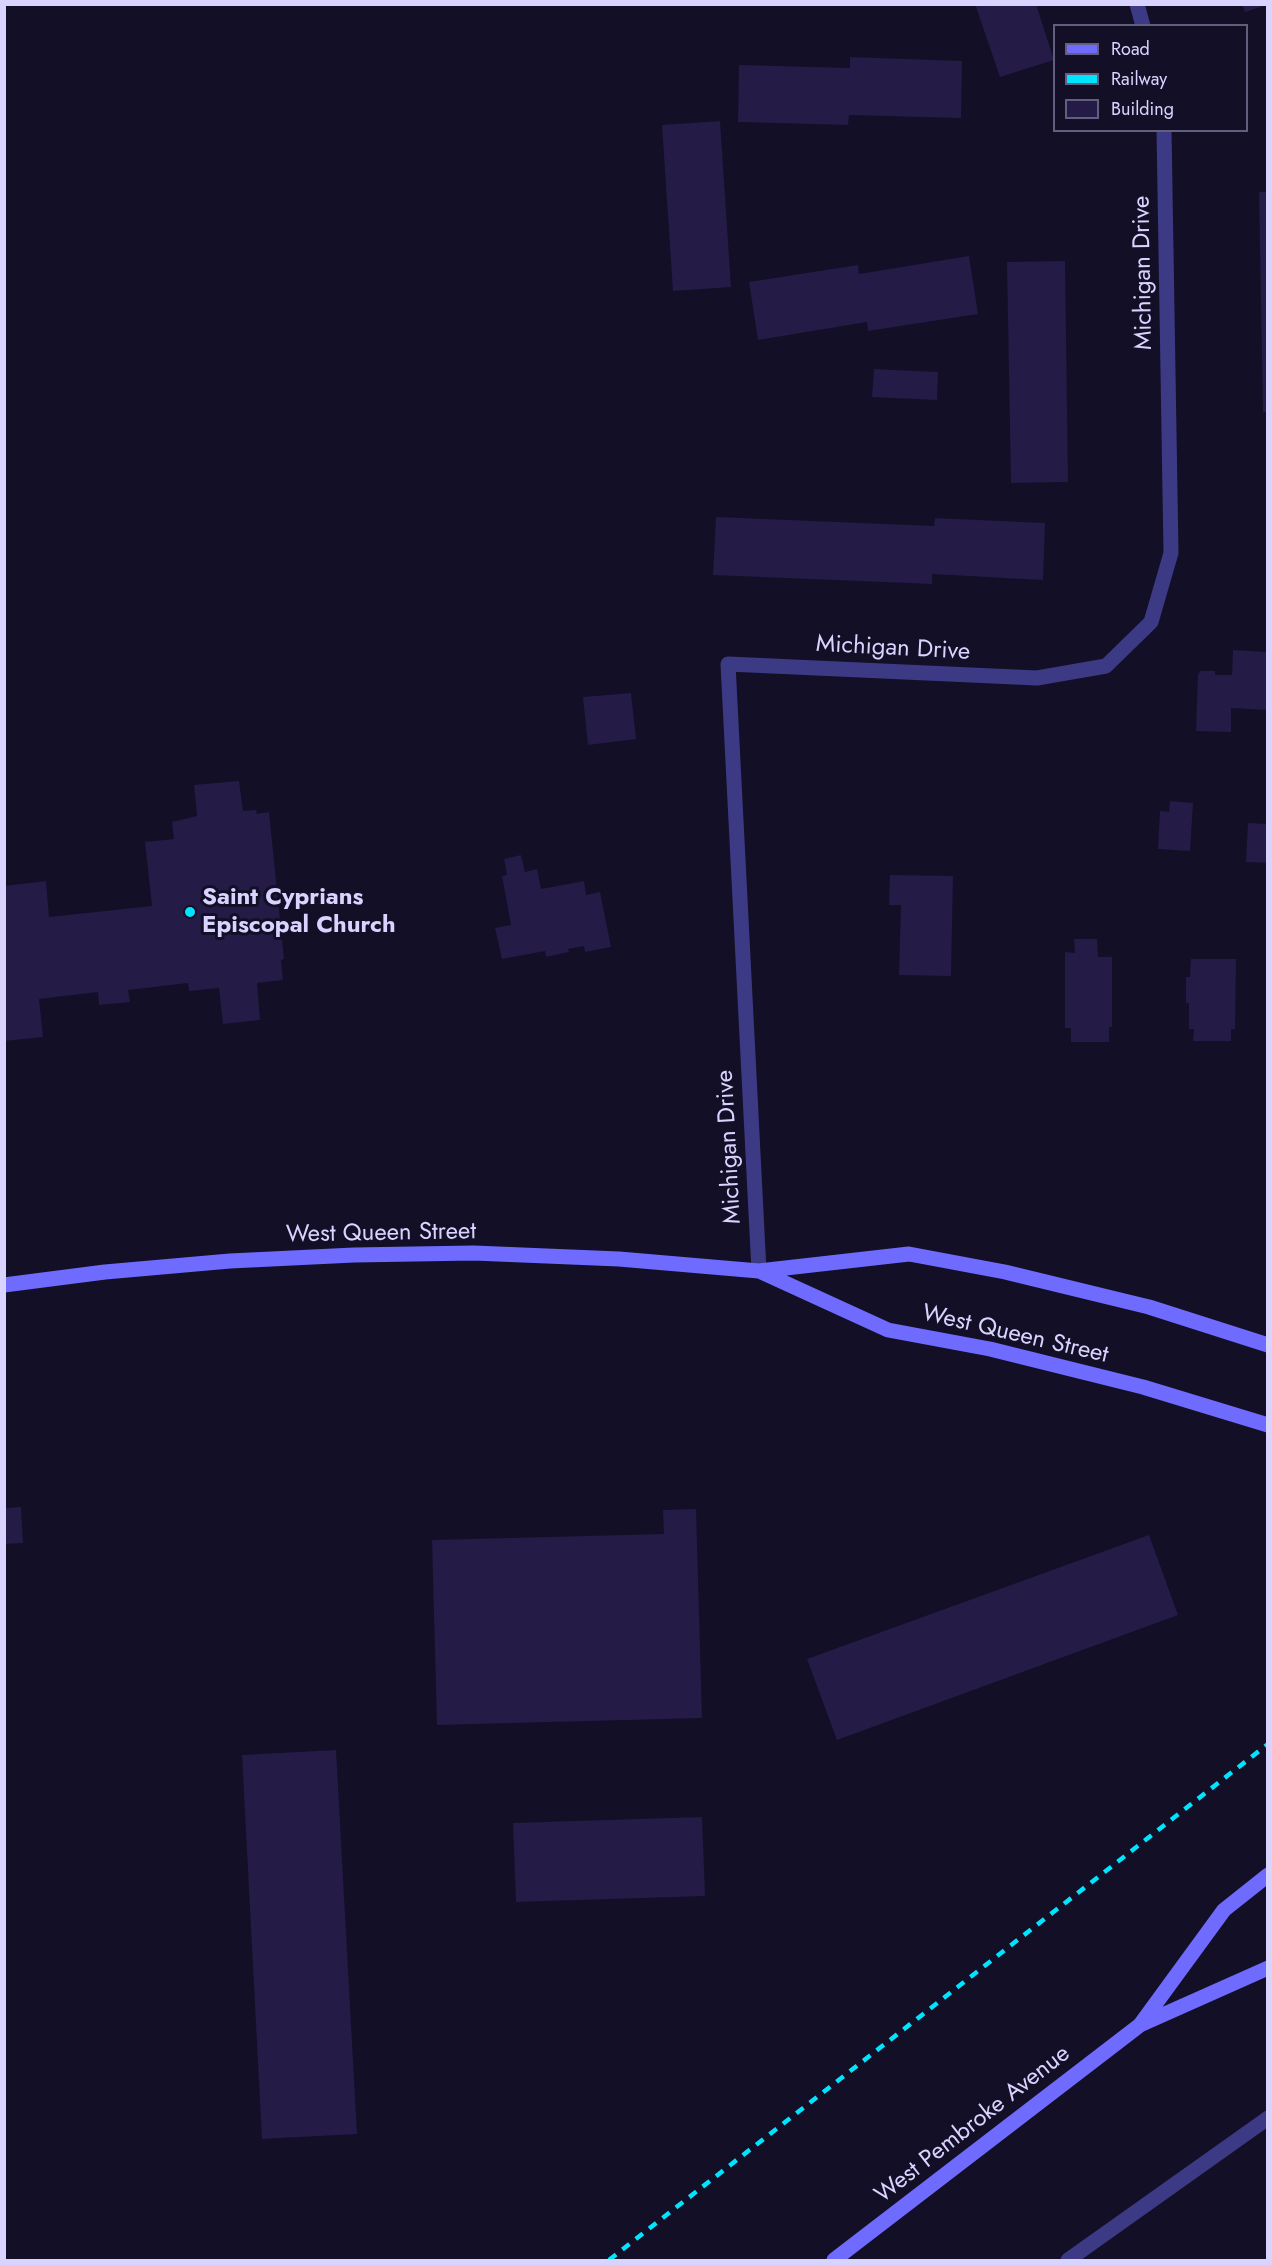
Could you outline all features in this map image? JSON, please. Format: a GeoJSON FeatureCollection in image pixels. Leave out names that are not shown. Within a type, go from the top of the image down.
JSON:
{"type":"FeatureCollection","features":[{"type":"Feature","properties":{"kind":"main road","name":"West Queen Street"},"geometry":{"type":"LineString","coordinates":[[4,1285],[105,1272],[219,1262],[366,1255],[474,1253],[609,1258],[759,1271],[909,1254],[1005,1272],[1149,1307],[1268,1345]]}},
{"type":"Feature","properties":{"kind":"main road","name":"West Queen Street"},"geometry":{"type":"LineString","coordinates":[[759,1271],[888,1330],[1023,1357],[1143,1387],[1268,1425]]}},
{"type":"Feature","properties":{"kind":"main road","name":"West Pembroke Avenue"},"geometry":{"type":"LineString","coordinates":[[1140,2025],[1224,1910],[1268,1875]]}},
{"type":"Feature","properties":{"kind":"main road","name":"West Pembroke Avenue"},"geometry":{"type":"LineString","coordinates":[[834,2260],[1140,2025],[1268,1968]]}},
{"type":"Feature","properties":{"kind":"street"},"geometry":{"type":"LineString","coordinates":[[1137,4],[1142,24]]}},
{"type":"Feature","properties":{"kind":"street","name":"Michigan Drive"},"geometry":{"type":"LineString","coordinates":[[759,1271],[728,664],[1037,678],[1106,666],[1151,622],[1172,553],[1164,132]]}},
{"type":"Feature","properties":{"kind":"street"},"geometry":{"type":"LineString","coordinates":[[1068,2260],[1268,2118]]}},
{"type":"Feature","properties":{"kind":"building"},"geometry":{"type":"Polygon","coordinates":[[[975,4],[1036,4],[1053,60],[1000,77],[975,4]]]}},
{"type":"Feature","properties":{"kind":"building"},"geometry":{"type":"Polygon","coordinates":[[[1242,4],[1267,4],[1267,5],[1245,12],[1242,4]]]}},
{"type":"Feature","properties":{"kind":"building"},"geometry":{"type":"Polygon","coordinates":[[[850,57],[962,61],[961,118],[849,115],[848,125],[738,122],[739,65],[850,68],[850,57]]]}},
{"type":"Feature","properties":{"kind":"building"},"geometry":{"type":"Polygon","coordinates":[[[720,121],[731,287],[673,291],[662,125],[720,121]]]}},
{"type":"Feature","properties":{"kind":"building"},"geometry":{"type":"Polygon","coordinates":[[[1259,192],[1268,192],[1268,412],[1263,412],[1259,192]]]}},
{"type":"Feature","properties":{"kind":"building"},"geometry":{"type":"Polygon","coordinates":[[[969,256],[978,314],[868,331],[867,322],[758,340],[749,282],[858,265],[859,274],[969,256]]]}},
{"type":"Feature","properties":{"kind":"building"},"geometry":{"type":"Polygon","coordinates":[[[1065,261],[1068,482],[1011,483],[1007,262],[1065,261]]]}},
{"type":"Feature","properties":{"kind":"building"},"geometry":{"type":"Polygon","coordinates":[[[874,369],[938,372],[937,400],[872,397],[874,369]]]}},
{"type":"Feature","properties":{"kind":"building"},"geometry":{"type":"Polygon","coordinates":[[[716,517],[934,526],[935,518],[1045,523],[1043,580],[932,574],[932,584],[713,575],[716,517]]]}},
{"type":"Feature","properties":{"kind":"building"},"geometry":{"type":"Polygon","coordinates":[[[1233,650],[1268,652],[1268,710],[1231,708],[1231,732],[1196,731],[1198,675],[1200,671],[1215,671],[1215,675],[1232,675],[1233,650]]]}},
{"type":"Feature","properties":{"kind":"building"},"geometry":{"type":"Polygon","coordinates":[[[631,693],[636,739],[588,745],[583,697],[631,693]]]}},
{"type":"Feature","properties":{"kind":"building","name":"Saint Cyprians Episcopal Church"},"geometry":{"type":"Polygon","coordinates":[[[239,781],[243,811],[256,810],[257,814],[269,812],[284,959],[281,960],[283,980],[257,983],[260,1020],[223,1024],[219,988],[189,991],[188,983],[128,990],[130,1002],[99,1005],[98,992],[39,999],[43,1037],[4,1041],[4,886],[46,881],[49,917],[152,906],[145,842],[174,839],[172,822],[197,816],[194,785],[239,781]]]}},
{"type":"Feature","properties":{"kind":"building"},"geometry":{"type":"Polygon","coordinates":[[[1170,801],[1193,803],[1190,851],[1158,849],[1160,811],[1169,812],[1170,801]]]}},
{"type":"Feature","properties":{"kind":"building"},"geometry":{"type":"Polygon","coordinates":[[[1248,823],[1268,824],[1268,863],[1246,862],[1248,823]]]}},
{"type":"Feature","properties":{"kind":"building"},"geometry":{"type":"Polygon","coordinates":[[[521,855],[525,872],[537,869],[541,889],[584,881],[586,895],[600,892],[611,947],[585,952],[584,946],[546,957],[545,951],[502,959],[495,928],[511,925],[502,876],[507,875],[504,859],[521,855]]]}},
{"type":"Feature","properties":{"kind":"building"},"geometry":{"type":"Polygon","coordinates":[[[890,875],[953,876],[951,976],[899,975],[901,905],[889,905],[890,875]]]}},
{"type":"Feature","properties":{"kind":"building"},"geometry":{"type":"Polygon","coordinates":[[[1074,939],[1097,939],[1098,957],[1112,957],[1112,1027],[1109,1027],[1109,1042],[1071,1042],[1071,1028],[1065,1028],[1065,952],[1075,953],[1074,939]]]}},
{"type":"Feature","properties":{"kind":"building"},"geometry":{"type":"Polygon","coordinates":[[[1191,959],[1236,959],[1235,1029],[1231,1029],[1231,1041],[1193,1041],[1194,1029],[1189,1029],[1189,1003],[1186,1003],[1186,977],[1190,977],[1191,959]]]}},
{"type":"Feature","properties":{"kind":"building"},"geometry":{"type":"Polygon","coordinates":[[[21,1507],[23,1543],[4,1544],[4,1508],[21,1507]]]}},
{"type":"Feature","properties":{"kind":"building"},"geometry":{"type":"Polygon","coordinates":[[[696,1509],[702,1718],[437,1725],[432,1540],[664,1534],[663,1510],[696,1509]]]}},
{"type":"Feature","properties":{"kind":"building"},"geometry":{"type":"Polygon","coordinates":[[[1149,1535],[1178,1615],[837,1740],[807,1659],[1149,1535]]]}},
{"type":"Feature","properties":{"kind":"building"},"geometry":{"type":"Polygon","coordinates":[[[336,1750],[357,2134],[262,2139],[242,1755],[336,1750]]]}},
{"type":"Feature","properties":{"kind":"building"},"geometry":{"type":"Polygon","coordinates":[[[702,1817],[705,1896],[516,1902],[513,1823],[702,1817]]]}},
{"type":"Feature","properties":{"kind":"railway"},"geometry":{"type":"LineString","coordinates":[[609,2260],[1268,1744]]}},
{"type":"Feature","properties":{"kind":"place","name":"Saint Cyprians Episcopal Church"},"geometry":{"type":"Point","coordinates":[190,912]}}]}
